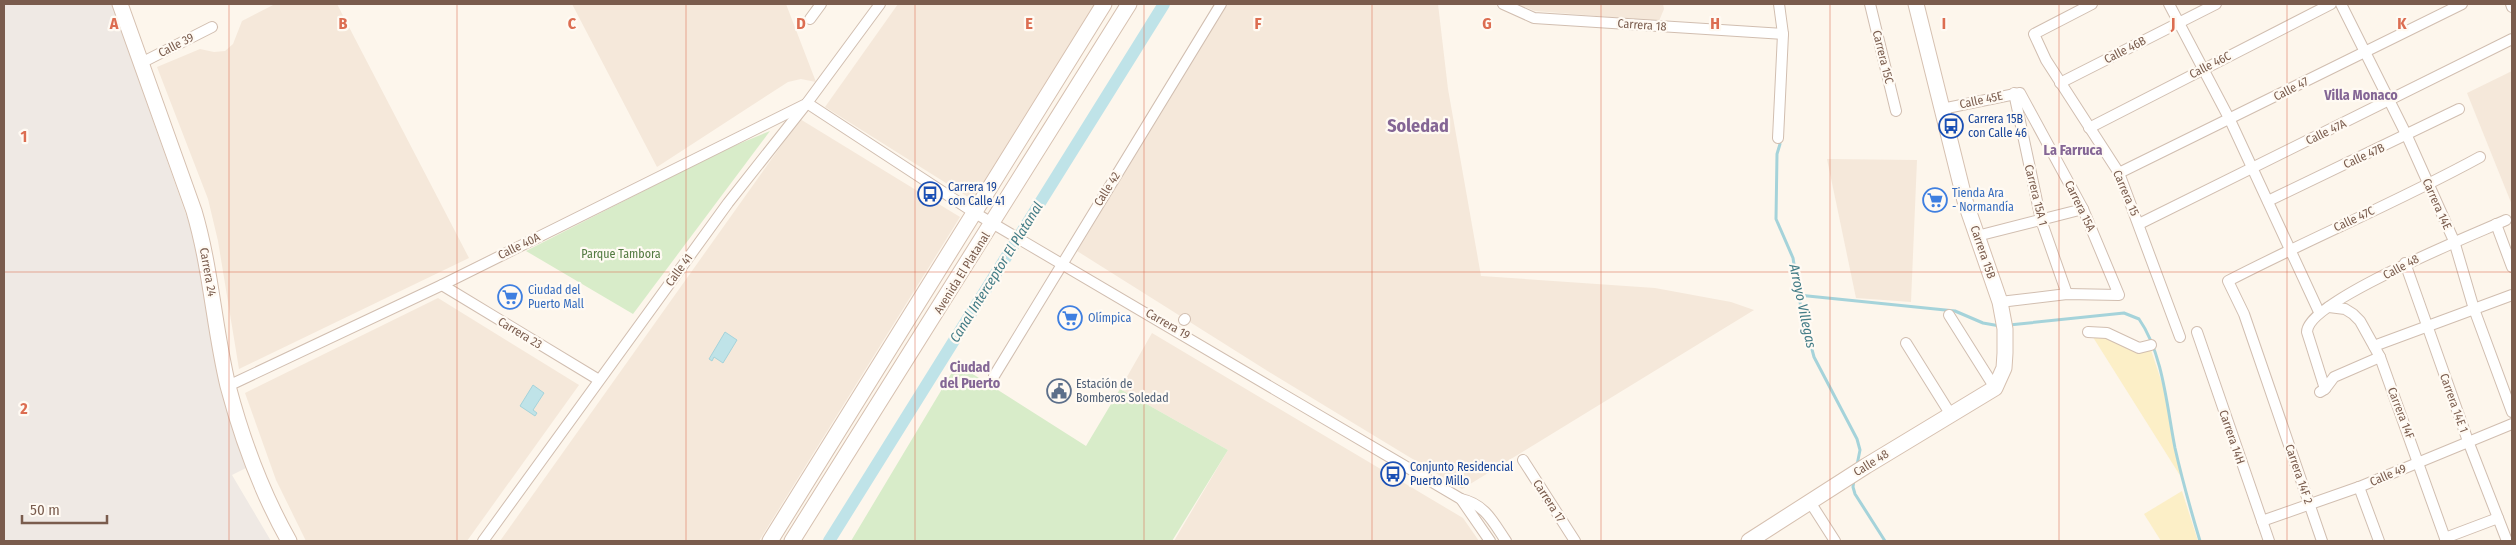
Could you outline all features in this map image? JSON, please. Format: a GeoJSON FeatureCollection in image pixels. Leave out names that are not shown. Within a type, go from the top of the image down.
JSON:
{"type":"FeatureCollection","features":[{"type":"Feature","properties":{"kind":"main road","name":"Carrera 24"},"geometry":{"type":"LineString","coordinates":[[120,4],[203,243],[228,386],[266,496],[289,541]]}},
{"type":"Feature","properties":{"kind":"main road","name":"Avenida El Platanal"},"geometry":{"type":"LineString","coordinates":[[770,541],[976,213],[1104,4]]}},
{"type":"Feature","properties":{"kind":"main road","name":"Avenida El Platanal"},"geometry":{"type":"LineString","coordinates":[[792,541],[998,225],[1129,4]]}},
{"type":"Feature","properties":{"kind":"main road","name":"Carrera 15B"},"geometry":{"type":"LineString","coordinates":[[1916,4],[1965,201],[2000,302],[2004,325],[2004,368],[1995,388]]}},
{"type":"Feature","properties":{"kind":"main road","name":"Calle 48"},"geometry":{"type":"LineString","coordinates":[[1749,541],[1841,482],[1857,468],[1995,388]]}},
{"type":"Feature","properties":{"kind":"street"},"geometry":{"type":"LineString","coordinates":[[810,19],[821,4]]}},
{"type":"Feature","properties":{"kind":"street","name":"Calle 41"},"geometry":{"type":"LineString","coordinates":[[483,541],[728,203],[807,103],[880,4]]}},
{"type":"Feature","properties":{"kind":"street","name":"Calle 42"},"geometry":{"type":"LineString","coordinates":[[994,376],[1061,263],[1221,4]]}},
{"type":"Feature","properties":{"kind":"street","name":"Carrera 18"},"geometry":{"type":"LineString","coordinates":[[1503,4],[1534,18],[1783,34]]}},
{"type":"Feature","properties":{"kind":"street"},"geometry":{"type":"LineString","coordinates":[[1778,138],[1783,34],[1779,4]]}},
{"type":"Feature","properties":{"kind":"street","name":"Carrera 15C"},"geometry":{"type":"LineString","coordinates":[[1870,4],[1896,111]]}},
{"type":"Feature","properties":{"kind":"street","name":"Carrera 15"},"geometry":{"type":"LineString","coordinates":[[2092,4],[2034,34],[2046,60],[2060,83],[2119,173],[2180,337]]}},
{"type":"Feature","properties":{"kind":"street"},"geometry":{"type":"LineString","coordinates":[[2169,4],[2202,70],[2230,120],[2290,248],[2324,310]]}},
{"type":"Feature","properties":{"kind":"street","name":"Calle 46B"},"geometry":{"type":"LineString","coordinates":[[2060,83],[2216,4]]}},
{"type":"Feature","properties":{"kind":"street","name":"Calle 46C"},"geometry":{"type":"LineString","coordinates":[[2089,128],[2331,4]]}},
{"type":"Feature","properties":{"kind":"street","name":"Carrera 14E"},"geometry":{"type":"LineString","coordinates":[[2341,4],[2407,136],[2454,242],[2474,309],[2512,412]]}},
{"type":"Feature","properties":{"kind":"street","name":"Calle 47"},"geometry":{"type":"LineString","coordinates":[[2119,173],[2230,120],[2462,4]]}},
{"type":"Feature","properties":{"kind":"street","name":"Calle 39"},"geometry":{"type":"LineString","coordinates":[[141,63],[212,27]]}},
{"type":"Feature","properties":{"kind":"street","name":"Calle 47A"},"geometry":{"type":"LineString","coordinates":[[2139,224],[2512,39]]}},
{"type":"Feature","properties":{"kind":"street","name":"Calle 45E"},"geometry":{"type":"LineString","coordinates":[[1942,109],[2017,93]]}},
{"type":"Feature","properties":{"kind":"street","name":"Carrera 15A"},"geometry":{"type":"LineString","coordinates":[[2017,93],[2083,209],[2119,295],[2067,294]]}},
{"type":"Feature","properties":{"kind":"street","name":"Carrera 15A 1"},"geometry":{"type":"LineString","coordinates":[[2017,93],[2042,220],[2067,294]]}},
{"type":"Feature","properties":{"kind":"street","name":"Carrera 19"},"geometry":{"type":"LineString","coordinates":[[807,103],[976,213],[1471,506]]}},
{"type":"Feature","properties":{"kind":"street","name":"Calle 40A"},"geometry":{"type":"LineString","coordinates":[[228,386],[442,285],[807,103]]}},
{"type":"Feature","properties":{"kind":"street","name":"Calle 47B"},"geometry":{"type":"LineString","coordinates":[[2268,201],[2407,136],[2459,109]]}},
{"type":"Feature","properties":{"kind":"street","name":"Calle 47C"},"geometry":{"type":"LineString","coordinates":[[2228,280],[2290,248],[2429,185],[2480,157]]}},
{"type":"Feature","properties":{"kind":"street"},"geometry":{"type":"LineString","coordinates":[[1977,236],[2083,209]]}},
{"type":"Feature","properties":{"kind":"street","name":"Calle 48"},"geometry":{"type":"LineString","coordinates":[[2380,357],[2336,375],[2322,391],[2306,329],[2324,310],[2405,263],[2506,220]]}},
{"type":"Feature","properties":{"kind":"street"},"geometry":{"type":"LineString","coordinates":[[2496,224],[2512,267]]}},
{"type":"Feature","properties":{"kind":"street","name":"Carrera 14E 1"},"geometry":{"type":"LineString","coordinates":[[2405,263],[2468,441],[2507,541]]}},
{"type":"Feature","properties":{"kind":"street","name":"Carrera 14F 2"},"geometry":{"type":"LineString","coordinates":[[2228,280],[2244,314],[2322,541]]}},
{"type":"Feature","properties":{"kind":"street","name":"Carrera 23"},"geometry":{"type":"LineString","coordinates":[[442,285],[598,380]]}},
{"type":"Feature","properties":{"kind":"street"},"geometry":{"type":"LineString","coordinates":[[2000,302],[2067,294]]}},
{"type":"Feature","properties":{"kind":"street"},"geometry":{"type":"LineString","coordinates":[[2374,346],[2512,295]]}},
{"type":"Feature","properties":{"kind":"street","name":"Carrera 14F"},"geometry":{"type":"LineString","coordinates":[[2324,310],[2345,309],[2353,314],[2360,321],[2380,357],[2446,540]]}},
{"type":"Feature","properties":{"kind":"street"},"geometry":{"type":"LineString","coordinates":[[1949,315],[1995,388]]}},
{"type":"Feature","properties":{"kind":"street"},"geometry":{"type":"LineString","coordinates":[[2088,332],[2108,333],[2139,348],[2151,345]]}},
{"type":"Feature","properties":{"kind":"street","name":"Carrera 14H"},"geometry":{"type":"LineString","coordinates":[[2197,332],[2269,541]]}},
{"type":"Feature","properties":{"kind":"street"},"geometry":{"type":"LineString","coordinates":[[1906,343],[1951,415]]}},
{"type":"Feature","properties":{"kind":"street","name":"Calle 49"},"geometry":{"type":"LineString","coordinates":[[2262,521],[2359,487],[2512,424]]}},
{"type":"Feature","properties":{"kind":"street","name":"Carrera 17"},"geometry":{"type":"LineString","coordinates":[[1523,460],[1575,541]]}},
{"type":"Feature","properties":{"kind":"street"},"geometry":{"type":"LineString","coordinates":[[2359,487],[2379,541]]}},
{"type":"Feature","properties":{"kind":"street"},"geometry":{"type":"LineString","coordinates":[[1810,502],[1835,541]]}},
{"type":"Feature","properties":{"kind":"street"},"geometry":{"type":"LineString","coordinates":[[1471,506],[1490,541]]}},
{"type":"Feature","properties":{"kind":"street"},"geometry":{"type":"LineString","coordinates":[[1471,506],[1484,509],[1506,541]]}},
{"type":"Feature","properties":{"kind":"street"},"geometry":{"type":"LineString","coordinates":[[2446,540],[2498,518]]}},
{"type":"Feature","properties":{"kind":"shaded area"},"geometry":{"type":"Polygon","coordinates":[[[4,4],[112,4],[196,243],[221,392],[248,467],[232,475],[271,541],[4,541],[4,4]]]}},
{"type":"Feature","properties":{"kind":"shaded area"},"geometry":{"type":"Polygon","coordinates":[[[275,4],[337,4],[469,258],[239,369],[218,241],[208,199],[157,67],[200,49],[214,52],[225,51],[233,44],[242,21],[275,4]]]}},
{"type":"Feature","properties":{"kind":"shaded area"},"geometry":{"type":"Polygon","coordinates":[[[572,4],[786,4],[816,82],[801,79],[788,82],[657,167],[572,4]]]}},
{"type":"Feature","properties":{"kind":"shaded area"},"geometry":{"type":"Polygon","coordinates":[[[898,4],[1096,4],[973,200],[825,107],[898,4]]]}},
{"type":"Feature","properties":{"kind":"shaded area"},"geometry":{"type":"Polygon","coordinates":[[[1228,4],[1438,4],[1448,89],[1481,276],[1655,288],[1731,302],[1754,310],[1462,489],[1266,370],[1077,251],[1228,4]]]}},
{"type":"Feature","properties":{"kind":"shaded area"},"geometry":{"type":"Polygon","coordinates":[[[1517,4],[1663,4],[1664,9],[1659,21],[1535,11],[1517,4]]]}},
{"type":"Feature","properties":{"kind":"shaded area"},"geometry":{"type":"Polygon","coordinates":[[[2512,71],[2512,205],[2467,93],[2512,71]]]}},
{"type":"Feature","properties":{"kind":"shaded area"},"geometry":{"type":"Polygon","coordinates":[[[800,119],[960,217],[759,541],[500,541],[800,119]]]}},
{"type":"Feature","properties":{"kind":"shaded area"},"geometry":{"type":"Polygon","coordinates":[[[1827,159],[1917,160],[1911,302],[1856,298],[1827,159]]]}},
{"type":"Feature","properties":{"kind":"shaded area"},"geometry":{"type":"Polygon","coordinates":[[[438,298],[579,385],[467,541],[306,541],[276,480],[245,393],[438,298]]]}},
{"type":"Feature","properties":{"kind":"shaded area"},"geometry":{"type":"Polygon","coordinates":[[[1152,333],[1463,518],[1479,541],[1174,541],[1228,450],[1120,389],[1152,333]]]}},
{"type":"Feature","properties":{"kind":"green space","name":"Parque Tambora"},"geometry":{"type":"Polygon","coordinates":[[[770,131],[633,314],[526,251],[724,150],[770,131]]]}},
{"type":"Feature","properties":{"kind":"green space"},"geometry":{"type":"Polygon","coordinates":[[[957,364],[1086,446],[1120,389],[1228,450],[1172,541],[851,541],[957,364]]]}},
{"type":"Feature","properties":{"kind":"sand"},"geometry":{"type":"Polygon","coordinates":[[[2091,334],[2150,347],[2166,395],[2181,477],[2091,334]]]}},
{"type":"Feature","properties":{"kind":"sand"},"geometry":{"type":"Polygon","coordinates":[[[2182,491],[2198,541],[2161,541],[2144,514],[2182,491]]]}},
{"type":"Feature","properties":{"kind":"water"},"geometry":{"type":"Polygon","coordinates":[[[725,332],[737,340],[723,363],[714,357],[712,361],[709,359],[725,332]]]}},
{"type":"Feature","properties":{"kind":"water"},"geometry":{"type":"Polygon","coordinates":[[[533,385],[544,393],[533,410],[537,413],[535,416],[520,406],[533,385]]]}},
{"type":"Feature","properties":{"kind":"waterway","name":"Canal Interceptor El Platanal"},"geometry":{"type":"LineString","coordinates":[[829,541],[1164,4]]}},
{"type":"Feature","properties":{"kind":"waterway","name":"Arroyo Villegas"},"geometry":{"type":"LineString","coordinates":[[1780,144],[1777,154],[1776,219],[1793,258],[1801,308],[1814,357],[1857,439],[1860,450],[1857,465]]}},
{"type":"Feature","properties":{"kind":"waterway"},"geometry":{"type":"LineString","coordinates":[[1798,295],[1955,311],[1983,323],[2000,326]]}},
{"type":"Feature","properties":{"kind":"waterway"},"geometry":{"type":"LineString","coordinates":[[2009,325],[2124,313],[2139,319],[2154,348],[2159,364],[2175,448],[2200,541]]}},
{"type":"Feature","properties":{"kind":"waterway","name":"Arroyo Villegas"},"geometry":{"type":"LineString","coordinates":[[1854,479],[1853,487],[1855,494],[1885,541]]}},
{"type":"Feature","properties":{"kind":"place","name":"Carrera 15B con Calle 46"},"geometry":{"type":"Point","coordinates":[1951,126]}},
{"type":"Feature","properties":{"kind":"place","name":"Carrera 19 con Calle 41"},"geometry":{"type":"Point","coordinates":[930,194]}},
{"type":"Feature","properties":{"kind":"place","name":"Tienda Ara - Normandía"},"geometry":{"type":"Point","coordinates":[1935,200]}},
{"type":"Feature","properties":{"kind":"place","name":"Ciudad del Puerto Mall"},"geometry":{"type":"Point","coordinates":[510,297]}},
{"type":"Feature","properties":{"kind":"place","name":"Olímpica"},"geometry":{"type":"Point","coordinates":[1070,318]}},
{"type":"Feature","properties":{"kind":"place","name":"Estación de Bomberos Soledad"},"geometry":{"type":"Point","coordinates":[1059,391]}},
{"type":"Feature","properties":{"kind":"place","name":"Conjunto Residencial Puerto Millo"},"geometry":{"type":"Point","coordinates":[1393,474]}},
{"type":"Feature","properties":{"kind":"district","name":"Villa Monaco"},"geometry":{"type":"Point","coordinates":[2361,95]}},
{"type":"Feature","properties":{"kind":"district","name":"Soledad"},"geometry":{"type":"Point","coordinates":[1418,126]}},
{"type":"Feature","properties":{"kind":"district","name":"La Farruca"},"geometry":{"type":"Point","coordinates":[2073,150]}},
{"type":"Feature","properties":{"kind":"district","name":"Ciudad del Puerto"},"geometry":{"type":"Point","coordinates":[970,376]}}]}
